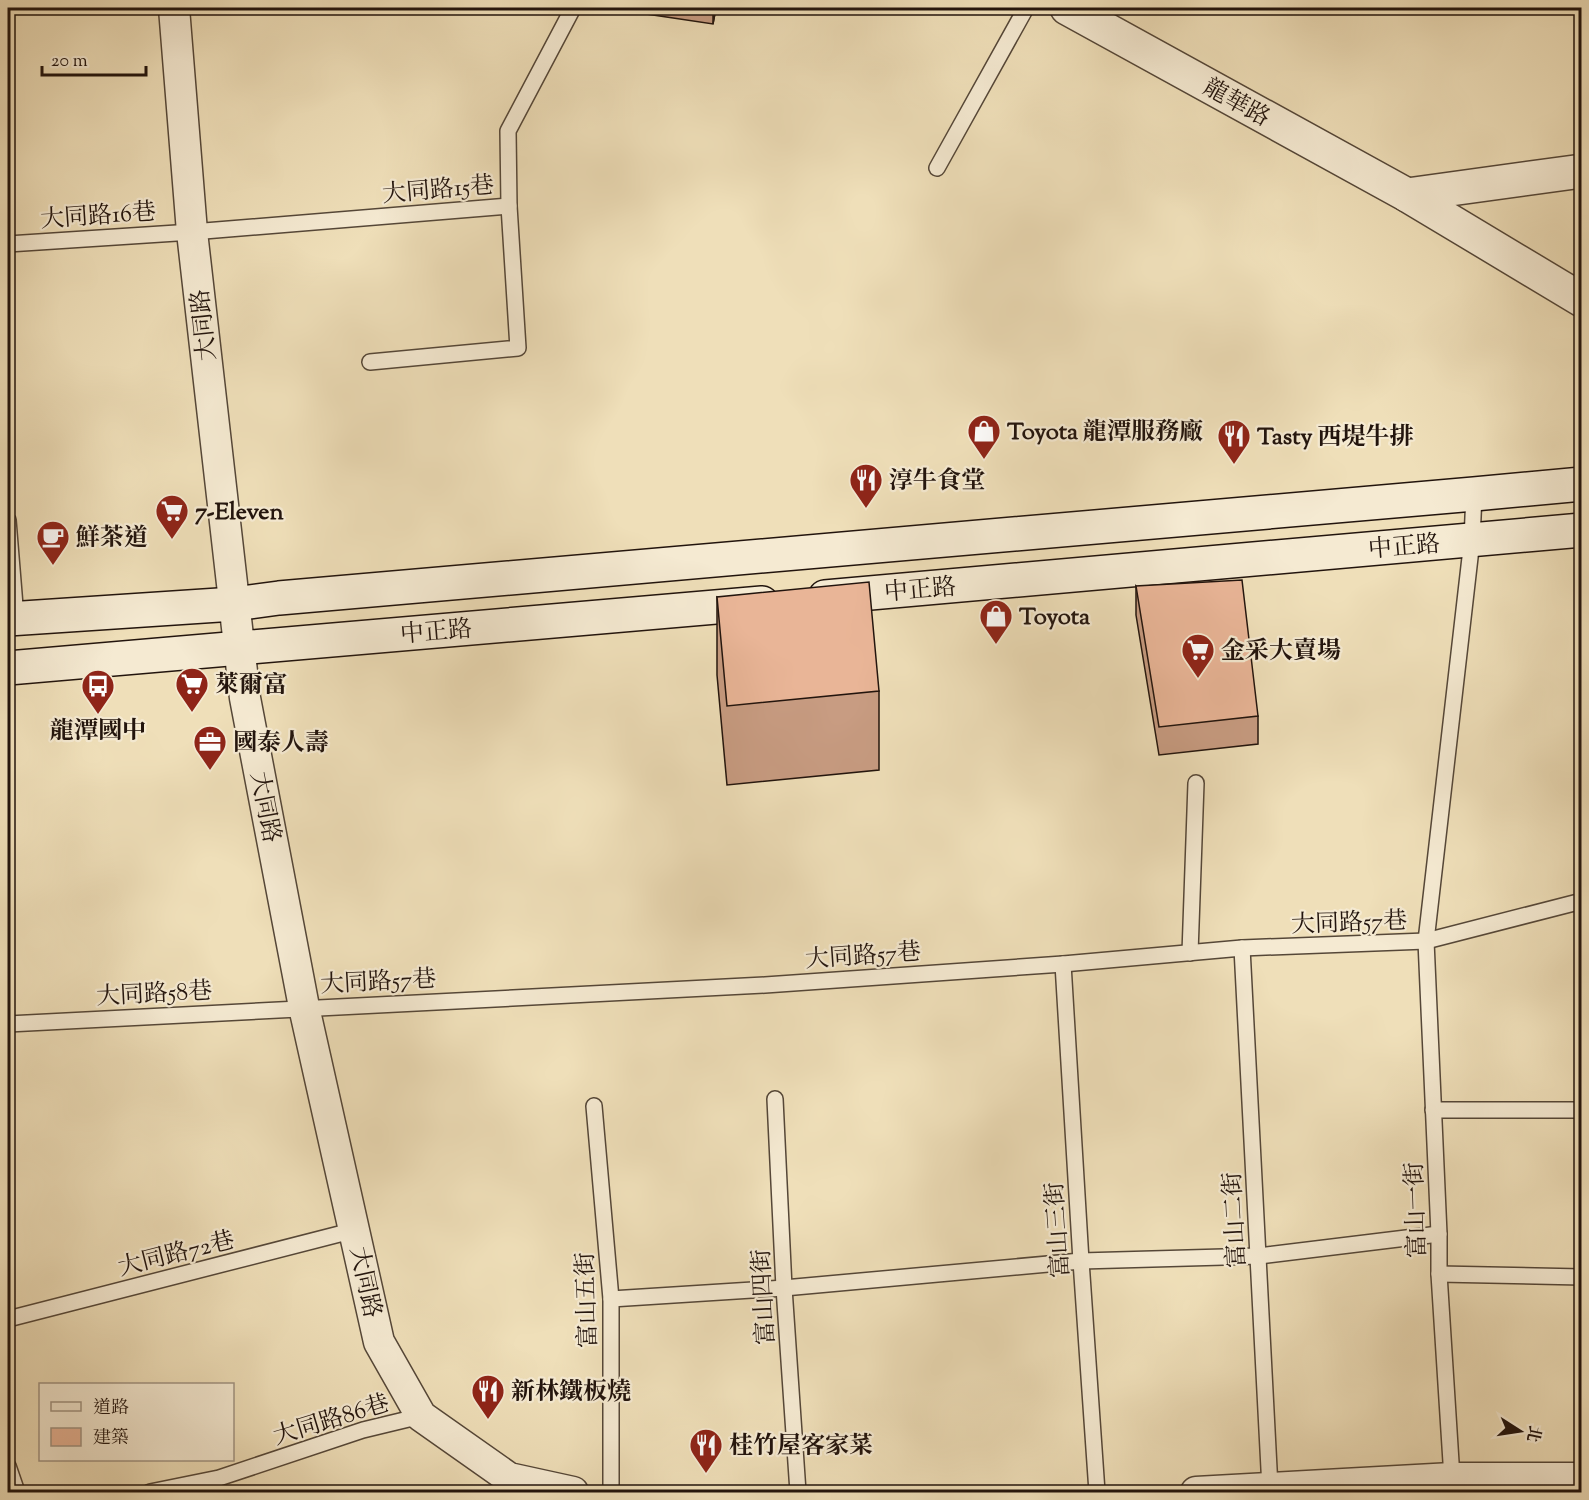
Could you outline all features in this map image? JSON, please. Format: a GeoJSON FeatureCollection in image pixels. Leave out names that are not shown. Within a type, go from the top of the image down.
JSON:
{"type":"FeatureCollection","features":[{"type":"Feature","properties":{"kind":"main road","name":"龍華路"},"geometry":{"type":"LineString","coordinates":[[1067,8],[1407,195],[1581,300]]}},
{"type":"Feature","properties":{"kind":"main road"},"geometry":{"type":"LineString","coordinates":[[1407,195],[1581,171]]}},
{"type":"Feature","properties":{"kind":"main road","name":"中正路"},"geometry":{"type":"LineString","coordinates":[[12,619],[234,604],[279,598],[1581,484]]}},
{"type":"Feature","properties":{"kind":"main road","name":"中正路"},"geometry":{"type":"LineString","coordinates":[[8,668],[1581,530]]}},
{"type":"Feature","properties":{"kind":"street","name":"大同路"},"geometry":{"type":"LineString","coordinates":[[174,8],[192,232],[245,698],[303,1007],[379,1342],[421,1416],[506,1485],[573,1492]]}},
{"type":"Feature","properties":{"kind":"street"},"geometry":{"type":"LineString","coordinates":[[1196,1492],[1452,1478],[1581,1478]]}},
{"type":"Feature","properties":{"kind":"lane","name":"大同路15巷"},"geometry":{"type":"LineString","coordinates":[[192,232],[509,206],[508,131],[573,8]]}},
{"type":"Feature","properties":{"kind":"lane"},"geometry":{"type":"LineString","coordinates":[[937,168],[1026,8]]}},
{"type":"Feature","properties":{"kind":"lane"},"geometry":{"type":"LineString","coordinates":[[370,362],[518,348],[509,206]]}},
{"type":"Feature","properties":{"kind":"lane","name":"大同路16巷"},"geometry":{"type":"LineString","coordinates":[[8,244],[192,232]]}},
{"type":"Feature","properties":{"kind":"lane","name":"富山一街"},"geometry":{"type":"LineString","coordinates":[[1452,1478],[1439,1274],[1426,941],[1472,540],[1474,494]]}},
{"type":"Feature","properties":{"kind":"lane"},"geometry":{"type":"LineString","coordinates":[[8,520],[12,619]]}},
{"type":"Feature","properties":{"kind":"lane"},"geometry":{"type":"LineString","coordinates":[[1190,953],[1196,783]]}},
{"type":"Feature","properties":{"kind":"lane","name":"大同路57巷"},"geometry":{"type":"LineString","coordinates":[[303,1007],[765,985],[1063,964],[1242,948],[1426,941],[1581,901]]}},
{"type":"Feature","properties":{"kind":"lane","name":"富山二街"},"geometry":{"type":"LineString","coordinates":[[1242,948],[1270,1488]]}},
{"type":"Feature","properties":{"kind":"lane","name":"富山三街"},"geometry":{"type":"LineString","coordinates":[[1063,964],[1097,1492]]}},
{"type":"Feature","properties":{"kind":"lane","name":"大同路58巷"},"geometry":{"type":"LineString","coordinates":[[8,1024],[303,1007]]}},
{"type":"Feature","properties":{"kind":"lane","name":"富山四街"},"geometry":{"type":"LineString","coordinates":[[775,1100],[784,1288],[798,1492]]}},
{"type":"Feature","properties":{"kind":"lane","name":"富山五街"},"geometry":{"type":"LineString","coordinates":[[594,1106],[611,1299],[611,1492]]}},
{"type":"Feature","properties":{"kind":"lane"},"geometry":{"type":"LineString","coordinates":[[1433,1110],[1581,1110]]}},
{"type":"Feature","properties":{"kind":"lane","name":"大同路72巷"},"geometry":{"type":"LineString","coordinates":[[8,1319],[355,1230]]}},
{"type":"Feature","properties":{"kind":"lane"},"geometry":{"type":"LineString","coordinates":[[611,1299],[784,1288],[1081,1261],[1259,1256],[1439,1234]]}},
{"type":"Feature","properties":{"kind":"lane"},"geometry":{"type":"LineString","coordinates":[[1439,1274],[1581,1277]]}},
{"type":"Feature","properties":{"kind":"lane","name":"大同路86巷"},"geometry":{"type":"LineString","coordinates":[[150,1492],[221,1485],[363,1430],[421,1416]]}},
{"type":"Feature","properties":{"kind":"lane"},"geometry":{"type":"LineString","coordinates":[[8,1467],[17,1492]]}},
{"type":"Feature","properties":{"kind":"building","name":"金采大賣場"},"geometry":{"type":"Polygon","coordinates":[[[1242,580],[1258,716],[1159,727],[1136,586],[1242,580]]]}},
{"type":"Feature","properties":{"kind":"building"},"geometry":{"type":"Polygon","coordinates":[[[869,582],[879,691],[727,706],[717,597],[869,582]]]}},
{"type":"Feature","properties":{"kind":"place","name":"Toyota 龍潭服務廠"},"geometry":{"type":"Point","coordinates":[984,460]}},
{"type":"Feature","properties":{"kind":"place","name":"Tasty 西堤牛排"},"geometry":{"type":"Point","coordinates":[1234,465]}},
{"type":"Feature","properties":{"kind":"place","name":"淳牛食堂"},"geometry":{"type":"Point","coordinates":[866,509]}},
{"type":"Feature","properties":{"kind":"place","name":"7-Eleven"},"geometry":{"type":"Point","coordinates":[172,540]}},
{"type":"Feature","properties":{"kind":"place","name":"鮮茶道"},"geometry":{"type":"Point","coordinates":[53,566]}},
{"type":"Feature","properties":{"kind":"place","name":"Toyota"},"geometry":{"type":"Point","coordinates":[996,645]}},
{"type":"Feature","properties":{"kind":"place","name":"金采大賣場"},"geometry":{"type":"Point","coordinates":[1198,679]}},
{"type":"Feature","properties":{"kind":"place","name":"萊爾富"},"geometry":{"type":"Point","coordinates":[192,713]}},
{"type":"Feature","properties":{"kind":"place","name":"龍潭國中"},"geometry":{"type":"Point","coordinates":[98,715]}},
{"type":"Feature","properties":{"kind":"place","name":"國泰人壽"},"geometry":{"type":"Point","coordinates":[210,771]}},
{"type":"Feature","properties":{"kind":"place","name":"新林鐵板燒"},"geometry":{"type":"Point","coordinates":[488,1420]}},
{"type":"Feature","properties":{"kind":"place","name":"桂竹屋客家菜"},"geometry":{"type":"Point","coordinates":[706,1474]}}]}
